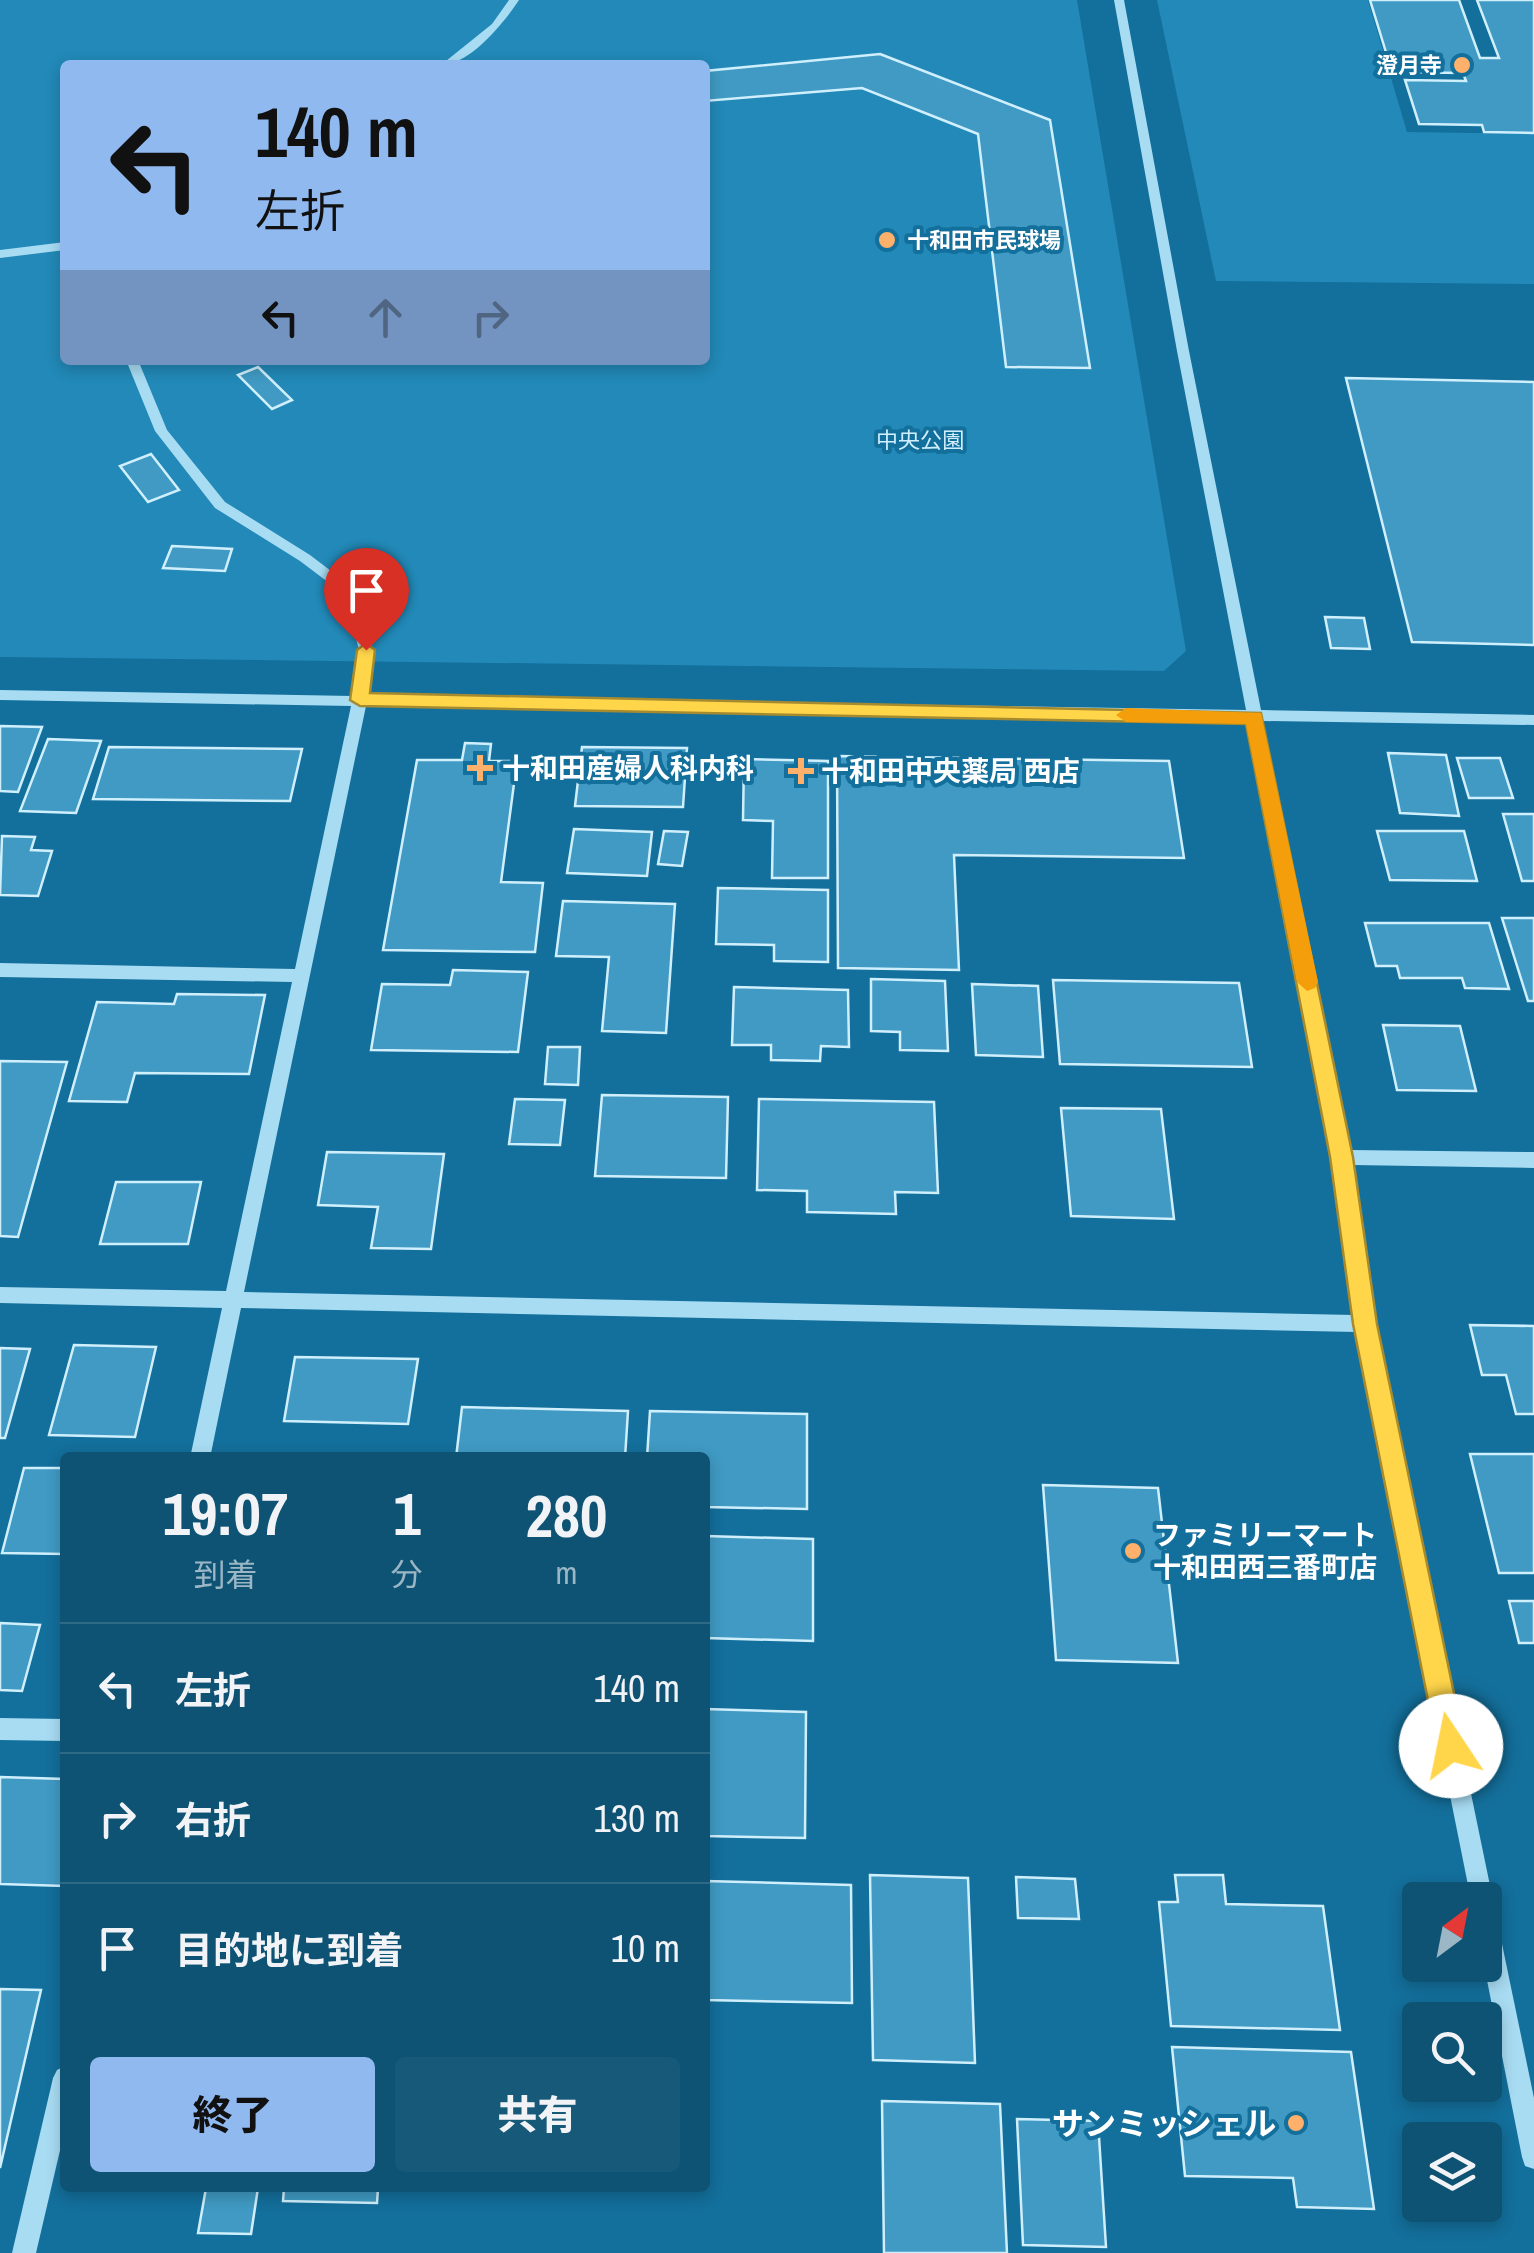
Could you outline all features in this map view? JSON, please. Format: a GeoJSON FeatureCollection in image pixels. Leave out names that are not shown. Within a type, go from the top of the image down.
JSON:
{"type":"FeatureCollection","features":[{"type":"Feature","properties":{"kind":"street"},"geometry":{"type":"LineString","coordinates":[[452,60],[496,26],[514,0]]}},
{"type":"Feature","properties":{"kind":"street"},"geometry":{"type":"LineString","coordinates":[[1120,0],[1254,718],[1342,1157],[1365,1324],[1478,1882]]}},
{"type":"Feature","properties":{"kind":"street"},"geometry":{"type":"LineString","coordinates":[[0,254],[60,247]]}},
{"type":"Feature","properties":{"kind":"street"},"geometry":{"type":"LineString","coordinates":[[134,365],[161,431],[220,506],[305,558],[351,594],[366,650],[360,700],[201,1452]]}},
{"type":"Feature","properties":{"kind":"street"},"geometry":{"type":"LineString","coordinates":[[0,695],[1534,720]]}},
{"type":"Feature","properties":{"kind":"street"},"geometry":{"type":"LineString","coordinates":[[0,970],[302,976]]}},
{"type":"Feature","properties":{"kind":"street"},"geometry":{"type":"LineString","coordinates":[[1342,1157],[1534,1160]]}},
{"type":"Feature","properties":{"kind":"street"},"geometry":{"type":"LineString","coordinates":[[0,1295],[1365,1324]]}},
{"type":"Feature","properties":{"kind":"street"},"geometry":{"type":"LineString","coordinates":[[0,1729],[60,1730]]}},
{"type":"Feature","properties":{"kind":"street"},"geometry":{"type":"LineString","coordinates":[[1499,1982],[1534,2157]]}},
{"type":"Feature","properties":{"kind":"street"},"geometry":{"type":"LineString","coordinates":[[24,2253],[60,2099]]}},
{"type":"Feature","properties":{"kind":"green space","name":"中央公園"},"geometry":{"type":"Polygon","coordinates":[[[0,0],[1077,0],[1186,651],[1164,671],[0,657],[0,0]]]}},
{"type":"Feature","properties":{"kind":"green space"},"geometry":{"type":"Polygon","coordinates":[[[1157,0],[1368,0],[1407,132],[1534,134],[1534,284],[1216,281],[1157,0]]]}},
{"type":"Feature","properties":{"kind":"building","name":"澄月寺"},"geometry":{"type":"Polygon","coordinates":[[[1370,0],[1459,0],[1480,58],[1499,58],[1477,0],[1534,0],[1534,133],[1484,132],[1482,125],[1419,124],[1405,80],[1466,81],[1463,73],[1392,72],[1370,0]]]}},
{"type":"Feature","properties":{"kind":"building"},"geometry":{"type":"Polygon","coordinates":[[[880,54],[1050,120],[1090,368],[1006,367],[978,134],[862,88],[710,101],[710,71],[880,54]]]}},
{"type":"Feature","properties":{"kind":"building"},"geometry":{"type":"Polygon","coordinates":[[[258,367],[292,400],[272,409],[238,375],[258,367]]]}},
{"type":"Feature","properties":{"kind":"building"},"geometry":{"type":"Polygon","coordinates":[[[1346,378],[1534,382],[1534,645],[1412,642],[1346,378]]]}},
{"type":"Feature","properties":{"kind":"building"},"geometry":{"type":"Polygon","coordinates":[[[151,454],[179,490],[148,502],[120,466],[151,454]]]}},
{"type":"Feature","properties":{"kind":"building"},"geometry":{"type":"Polygon","coordinates":[[[172,546],[232,549],[225,571],[163,568],[172,546]]]}},
{"type":"Feature","properties":{"kind":"building"},"geometry":{"type":"Polygon","coordinates":[[[1325,617],[1364,618],[1370,649],[1331,648],[1325,617]]]}},
{"type":"Feature","properties":{"kind":"building"},"geometry":{"type":"Polygon","coordinates":[[[0,726],[42,727],[18,792],[0,791],[0,726]]]}},
{"type":"Feature","properties":{"kind":"building"},"geometry":{"type":"Polygon","coordinates":[[[48,739],[101,741],[76,813],[20,811],[48,739]]]}},
{"type":"Feature","properties":{"kind":"building"},"geometry":{"type":"Polygon","coordinates":[[[465,743],[491,744],[489,761],[517,761],[501,882],[543,883],[535,952],[383,950],[417,760],[462,760],[465,743]]]}},
{"type":"Feature","properties":{"kind":"building"},"geometry":{"type":"Polygon","coordinates":[[[109,747],[302,749],[290,801],[93,799],[109,747]]]}},
{"type":"Feature","properties":{"kind":"building"},"geometry":{"type":"Polygon","coordinates":[[[582,747],[687,748],[683,807],[575,806],[582,747]]]}},
{"type":"Feature","properties":{"kind":"building"},"geometry":{"type":"Polygon","coordinates":[[[1388,753],[1446,755],[1459,816],[1400,813],[1388,753]]]}},
{"type":"Feature","properties":{"kind":"building"},"geometry":{"type":"Polygon","coordinates":[[[837,756],[1169,761],[1184,858],[954,855],[959,970],[838,968],[837,756]]]}},
{"type":"Feature","properties":{"kind":"building"},"geometry":{"type":"Polygon","coordinates":[[[1457,758],[1500,758],[1513,798],[1469,798],[1457,758]]]}},
{"type":"Feature","properties":{"kind":"building"},"geometry":{"type":"Polygon","coordinates":[[[744,759],[828,761],[828,878],[772,878],[773,821],[743,820],[744,759]]]}},
{"type":"Feature","properties":{"kind":"building"},"geometry":{"type":"Polygon","coordinates":[[[1503,814],[1534,814],[1534,881],[1522,881],[1503,814]]]}},
{"type":"Feature","properties":{"kind":"building"},"geometry":{"type":"Polygon","coordinates":[[[574,829],[652,832],[647,876],[567,873],[574,829]]]}},
{"type":"Feature","properties":{"kind":"building"},"geometry":{"type":"Polygon","coordinates":[[[664,831],[688,832],[682,866],[658,864],[664,831]]]}},
{"type":"Feature","properties":{"kind":"building"},"geometry":{"type":"Polygon","coordinates":[[[1377,831],[1464,831],[1477,881],[1390,880],[1377,831]]]}},
{"type":"Feature","properties":{"kind":"building"},"geometry":{"type":"Polygon","coordinates":[[[2,836],[35,837],[31,850],[52,851],[38,896],[0,895],[2,836]]]}},
{"type":"Feature","properties":{"kind":"building"},"geometry":{"type":"Polygon","coordinates":[[[718,888],[828,890],[828,962],[774,961],[774,945],[716,944],[718,888]]]}},
{"type":"Feature","properties":{"kind":"building"},"geometry":{"type":"Polygon","coordinates":[[[563,901],[675,904],[666,1033],[602,1031],[609,957],[556,956],[563,901]]]}},
{"type":"Feature","properties":{"kind":"building"},"geometry":{"type":"Polygon","coordinates":[[[1502,918],[1534,918],[1534,1001],[1528,1001],[1502,918]]]}},
{"type":"Feature","properties":{"kind":"building"},"geometry":{"type":"Polygon","coordinates":[[[1365,923],[1489,923],[1509,989],[1465,988],[1462,978],[1400,978],[1397,966],[1376,966],[1365,923]]]}},
{"type":"Feature","properties":{"kind":"building"},"geometry":{"type":"Polygon","coordinates":[[[453,970],[528,972],[518,1052],[371,1050],[382,984],[450,985],[453,970]]]}},
{"type":"Feature","properties":{"kind":"building"},"geometry":{"type":"Polygon","coordinates":[[[871,979],[945,981],[948,1051],[900,1050],[900,1032],[871,1031],[871,979]]]}},
{"type":"Feature","properties":{"kind":"building"},"geometry":{"type":"Polygon","coordinates":[[[1053,980],[1239,983],[1252,1067],[1060,1064],[1053,980]]]}},
{"type":"Feature","properties":{"kind":"building"},"geometry":{"type":"Polygon","coordinates":[[[972,984],[1038,986],[1043,1057],[976,1055],[972,984]]]}},
{"type":"Feature","properties":{"kind":"building"},"geometry":{"type":"Polygon","coordinates":[[[734,987],[848,990],[849,1047],[821,1046],[820,1061],[771,1060],[771,1045],[732,1045],[734,987]]]}},
{"type":"Feature","properties":{"kind":"building"},"geometry":{"type":"Polygon","coordinates":[[[177,994],[265,995],[249,1074],[135,1073],[127,1102],[69,1101],[97,1002],[174,1004],[177,994]]]}},
{"type":"Feature","properties":{"kind":"building"},"geometry":{"type":"Polygon","coordinates":[[[1383,1025],[1460,1026],[1476,1091],[1397,1090],[1383,1025]]]}},
{"type":"Feature","properties":{"kind":"building"},"geometry":{"type":"Polygon","coordinates":[[[548,1047],[580,1047],[578,1085],[545,1084],[548,1047]]]}},
{"type":"Feature","properties":{"kind":"building"},"geometry":{"type":"Polygon","coordinates":[[[0,1061],[67,1062],[18,1237],[0,1236],[0,1061]]]}},
{"type":"Feature","properties":{"kind":"building"},"geometry":{"type":"Polygon","coordinates":[[[602,1095],[728,1097],[726,1178],[595,1176],[602,1095]]]}},
{"type":"Feature","properties":{"kind":"building"},"geometry":{"type":"Polygon","coordinates":[[[515,1099],[565,1100],[560,1145],[509,1144],[515,1099]]]}},
{"type":"Feature","properties":{"kind":"building"},"geometry":{"type":"Polygon","coordinates":[[[759,1099],[934,1102],[938,1193],[895,1192],[896,1214],[807,1212],[807,1191],[757,1190],[759,1099]]]}},
{"type":"Feature","properties":{"kind":"building"},"geometry":{"type":"Polygon","coordinates":[[[1061,1108],[1161,1109],[1174,1219],[1071,1216],[1061,1108]]]}},
{"type":"Feature","properties":{"kind":"building"},"geometry":{"type":"Polygon","coordinates":[[[327,1152],[444,1154],[431,1249],[371,1248],[378,1207],[318,1205],[327,1152]]]}},
{"type":"Feature","properties":{"kind":"building"},"geometry":{"type":"Polygon","coordinates":[[[116,1182],[201,1182],[188,1244],[100,1244],[116,1182]]]}},
{"type":"Feature","properties":{"kind":"building"},"geometry":{"type":"Polygon","coordinates":[[[1470,1325],[1534,1326],[1534,1414],[1516,1414],[1506,1375],[1482,1375],[1470,1325]]]}},
{"type":"Feature","properties":{"kind":"building"},"geometry":{"type":"Polygon","coordinates":[[[74,1345],[156,1347],[135,1437],[49,1435],[74,1345]]]}},
{"type":"Feature","properties":{"kind":"building"},"geometry":{"type":"Polygon","coordinates":[[[0,1348],[30,1349],[5,1438],[0,1438],[0,1348]]]}},
{"type":"Feature","properties":{"kind":"building"},"geometry":{"type":"Polygon","coordinates":[[[295,1357],[418,1359],[408,1424],[284,1421],[295,1357]]]}},
{"type":"Feature","properties":{"kind":"building"},"geometry":{"type":"Polygon","coordinates":[[[462,1407],[628,1411],[625,1452],[457,1452],[462,1407]]]}},
{"type":"Feature","properties":{"kind":"building"},"geometry":{"type":"Polygon","coordinates":[[[650,1411],[807,1414],[807,1509],[710,1507],[710,1452],[647,1452],[650,1411]]]}},
{"type":"Feature","properties":{"kind":"building"},"geometry":{"type":"Polygon","coordinates":[[[1470,1454],[1534,1454],[1534,1573],[1499,1573],[1470,1454]]]}},
{"type":"Feature","properties":{"kind":"building"},"geometry":{"type":"Polygon","coordinates":[[[24,1468],[60,1468],[60,1554],[2,1553],[24,1468]]]}},
{"type":"Feature","properties":{"kind":"building"},"geometry":{"type":"Polygon","coordinates":[[[1043,1485],[1158,1488],[1178,1663],[1056,1660],[1043,1485]]]}},
{"type":"Feature","properties":{"kind":"building"},"geometry":{"type":"Polygon","coordinates":[[[710,1536],[813,1539],[813,1641],[710,1638],[710,1536]]]}},
{"type":"Feature","properties":{"kind":"building"},"geometry":{"type":"Polygon","coordinates":[[[1509,1601],[1534,1601],[1534,1643],[1519,1643],[1509,1601]]]}},
{"type":"Feature","properties":{"kind":"building"},"geometry":{"type":"Polygon","coordinates":[[[0,1623],[40,1625],[22,1691],[0,1690],[0,1623]]]}},
{"type":"Feature","properties":{"kind":"building"},"geometry":{"type":"Polygon","coordinates":[[[710,1709],[806,1712],[805,1838],[710,1836],[710,1709]]]}},
{"type":"Feature","properties":{"kind":"building"},"geometry":{"type":"Polygon","coordinates":[[[0,1777],[60,1779],[60,1886],[0,1884],[0,1777]]]}},
{"type":"Feature","properties":{"kind":"building"},"geometry":{"type":"Polygon","coordinates":[[[870,1875],[968,1878],[975,2063],[873,2060],[870,1875]]]}},
{"type":"Feature","properties":{"kind":"building"},"geometry":{"type":"Polygon","coordinates":[[[1175,1875],[1223,1875],[1226,1904],[1323,1906],[1340,2030],[1171,2026],[1159,1902],[1178,1902],[1175,1875]]]}},
{"type":"Feature","properties":{"kind":"building"},"geometry":{"type":"Polygon","coordinates":[[[1016,1877],[1075,1879],[1079,1919],[1018,1918],[1016,1877]]]}},
{"type":"Feature","properties":{"kind":"building"},"geometry":{"type":"Polygon","coordinates":[[[710,1881],[851,1885],[852,2003],[710,2000],[710,1881]]]}},
{"type":"Feature","properties":{"kind":"building"},"geometry":{"type":"Polygon","coordinates":[[[0,1989],[41,1990],[0,2168],[0,1989]]]}},
{"type":"Feature","properties":{"kind":"building"},"geometry":{"type":"Polygon","coordinates":[[[1172,2047],[1351,2052],[1374,2209],[1297,2207],[1293,2178],[1185,2176],[1172,2047]]]}},
{"type":"Feature","properties":{"kind":"building"},"geometry":{"type":"Polygon","coordinates":[[[882,2101],[1000,2104],[1007,2253],[884,2253],[882,2101]]]}},
{"type":"Feature","properties":{"kind":"building"},"geometry":{"type":"Polygon","coordinates":[[[1017,2119],[1098,2121],[1106,2247],[1023,2245],[1017,2119]]]}},
{"type":"Feature","properties":{"kind":"building"},"geometry":{"type":"Polygon","coordinates":[[[205,2192],[257,2192],[251,2234],[198,2233],[205,2192]]]}},
{"type":"Feature","properties":{"kind":"building"},"geometry":{"type":"Polygon","coordinates":[[[284,2192],[378,2192],[377,2203],[283,2201],[284,2192]]]}},
{"type":"Feature","properties":{"kind":"slow traffic"},"geometry":{"type":"LineString","coordinates":[[1126,715],[1254,718],[1307,982]]}},
{"type":"Feature","properties":{"kind":"place","name":"澄月寺"},"geometry":{"type":"Point","coordinates":[1462,65]}},
{"type":"Feature","properties":{"kind":"place","name":"十和田市民球場"},"geometry":{"type":"Point","coordinates":[887,240]}},
{"type":"Feature","properties":{"kind":"place","name":"十和田産婦人科内科"},"geometry":{"type":"Point","coordinates":[480,768]}},
{"type":"Feature","properties":{"kind":"place","name":"十和田中央薬局 西店"},"geometry":{"type":"Point","coordinates":[801,771]}},
{"type":"Feature","properties":{"kind":"place","name":"ファミリーマート 十和田西三番町店"},"geometry":{"type":"Point","coordinates":[1133,1551]}},
{"type":"Feature","properties":{"kind":"place","name":"サンミッシェル"},"geometry":{"type":"Point","coordinates":[1296,2123]}},
{"type":"Feature","properties":{"kind":"route"},"geometry":{"type":"LineString","coordinates":[[366,650],[360,700],[1254,718],[1342,1157],[1365,1324],[1451,1746]]}}]}
